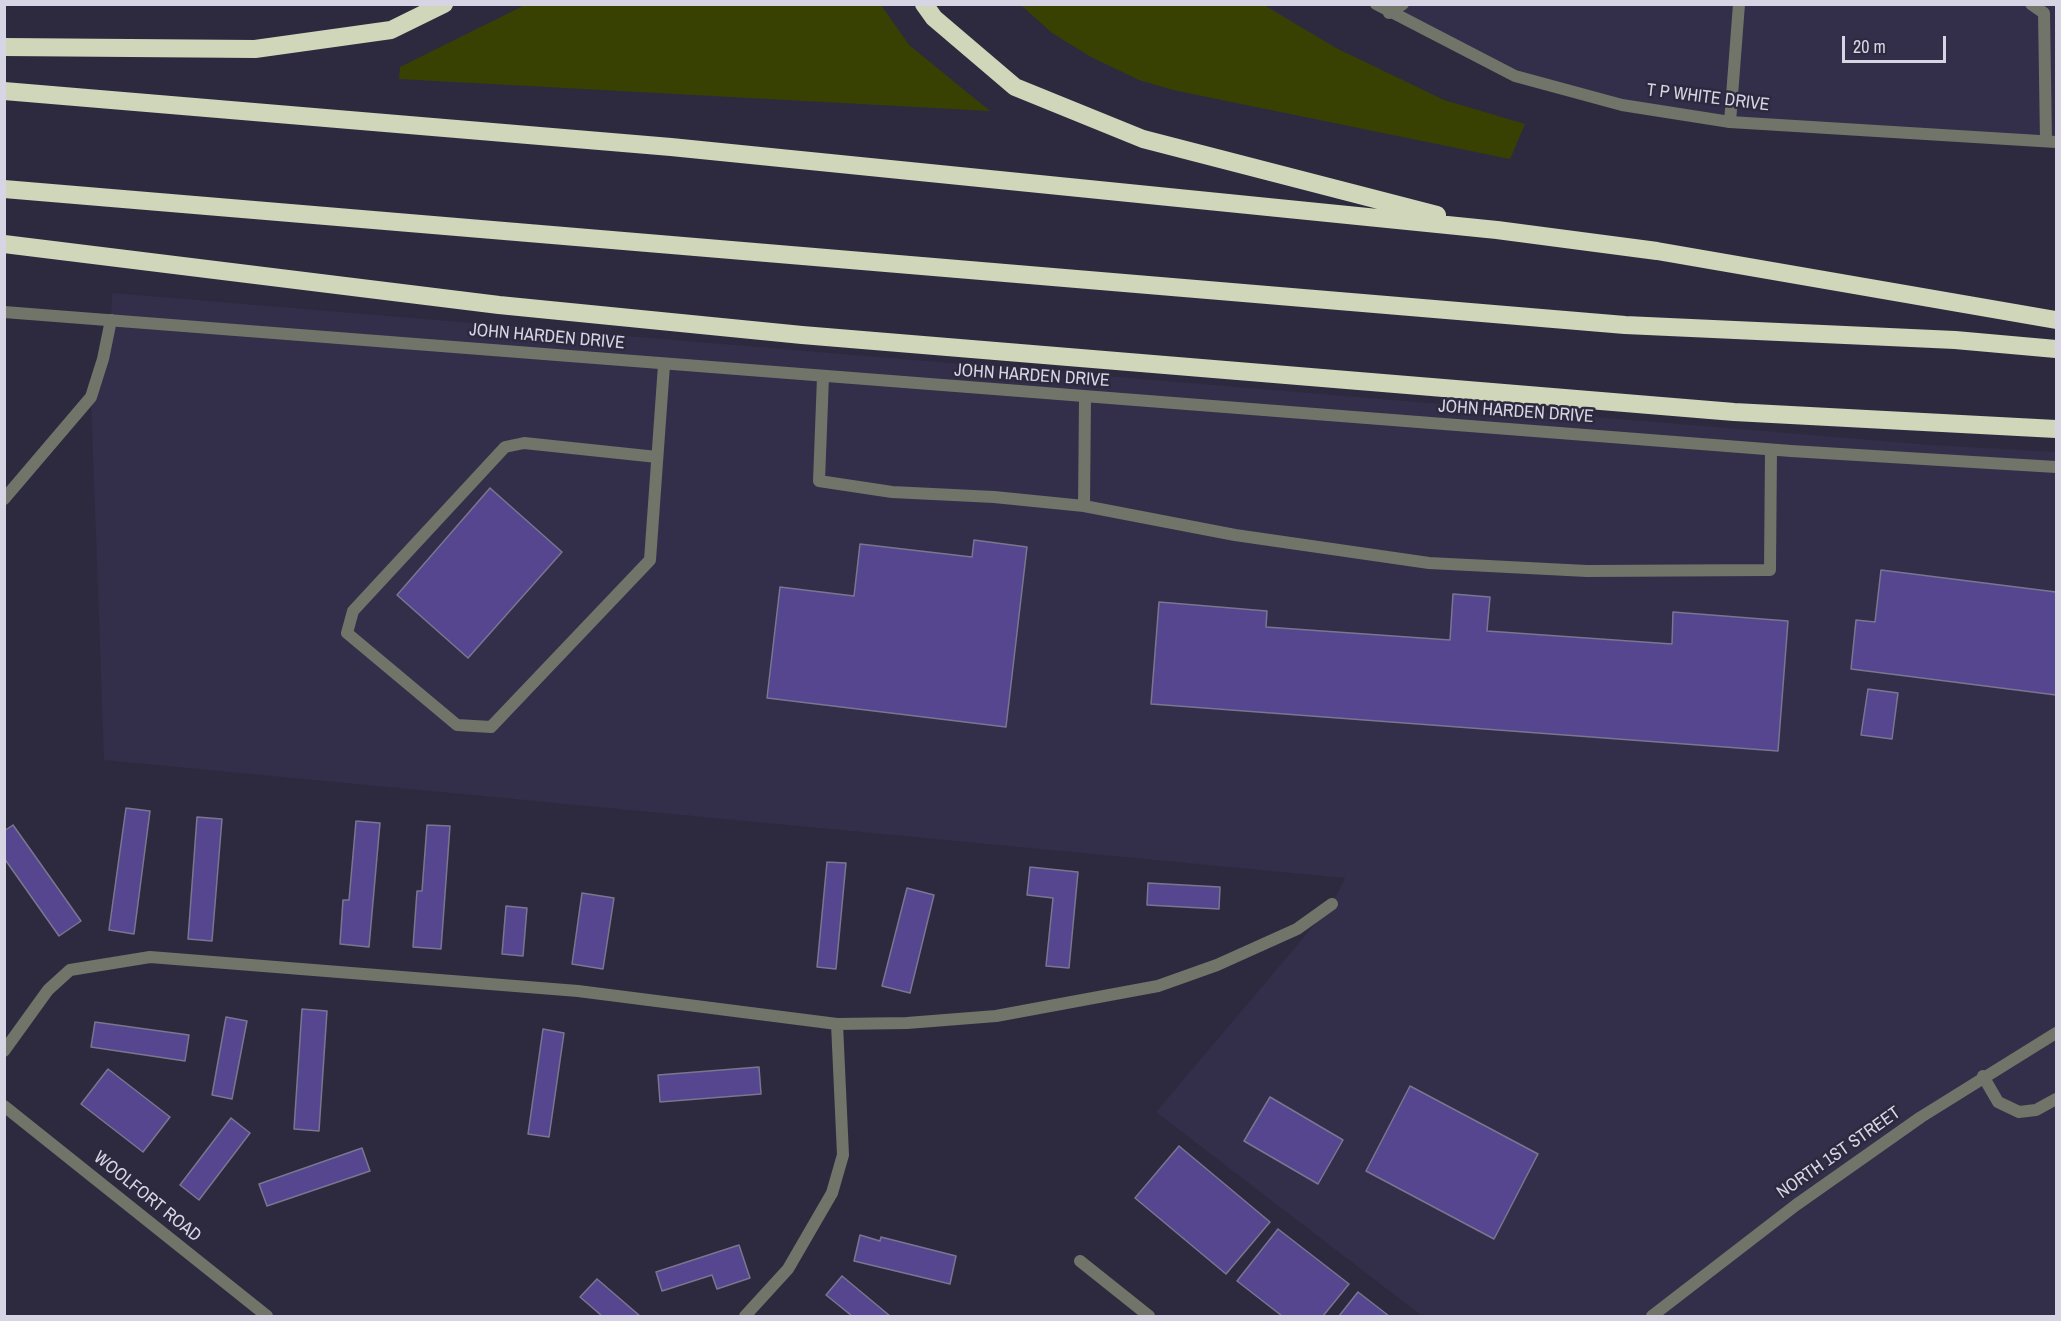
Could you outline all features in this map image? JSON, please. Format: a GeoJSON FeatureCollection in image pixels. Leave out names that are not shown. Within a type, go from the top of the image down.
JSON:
{"type":"FeatureCollection","features":[{"type":"Feature","properties":{"kind":"highway"},"geometry":{"type":"LineString","coordinates":[[4,47],[255,49],[391,30],[444,4]]}},
{"type":"Feature","properties":{"kind":"highway"},"geometry":{"type":"LineString","coordinates":[[924,4],[934,18],[1015,87],[1143,139],[1497,230]]}},
{"type":"Feature","properties":{"kind":"highway"},"geometry":{"type":"LineString","coordinates":[[4,91],[671,147],[1497,230],[1657,251],[2056,320]]}},
{"type":"Feature","properties":{"kind":"highway"},"geometry":{"type":"LineString","coordinates":[[4,189],[1625,325],[1955,340],[2056,349]]}},
{"type":"Feature","properties":{"kind":"highway"},"geometry":{"type":"LineString","coordinates":[[4,244],[499,305],[801,335],[1734,412],[2056,429]]}},
{"type":"Feature","properties":{"kind":"street","name":"T P WHITE DRIVE"},"geometry":{"type":"LineString","coordinates":[[1376,4],[1389,13],[1515,76],[1622,105],[1730,122],[2051,141]]}},
{"type":"Feature","properties":{"kind":"street"},"geometry":{"type":"LineString","coordinates":[[1389,13],[1403,4]]}},
{"type":"Feature","properties":{"kind":"street"},"geometry":{"type":"LineString","coordinates":[[1730,122],[1740,4]]}},
{"type":"Feature","properties":{"kind":"street"},"geometry":{"type":"LineString","coordinates":[[2031,4],[2043,13],[2051,141]]}},
{"type":"Feature","properties":{"kind":"street","name":"JOHN HARDEN DRIVE"},"geometry":{"type":"LineString","coordinates":[[4,312],[1771,450],[2056,467]]}},
{"type":"Feature","properties":{"kind":"street"},"geometry":{"type":"LineString","coordinates":[[4,499],[91,397],[103,359],[111,320]]}},
{"type":"Feature","properties":{"kind":"street"},"geometry":{"type":"LineString","coordinates":[[657,457],[524,443],[506,447],[353,611],[347,633],[457,725],[491,727],[650,561],[664,365]]}},
{"type":"Feature","properties":{"kind":"street"},"geometry":{"type":"LineString","coordinates":[[823,377],[819,481],[892,492],[994,497],[1084,506],[1235,535],[1430,563],[1587,571],[1770,570],[1771,450]]}},
{"type":"Feature","properties":{"kind":"street"},"geometry":{"type":"LineString","coordinates":[[1084,398],[1084,506]]}},
{"type":"Feature","properties":{"kind":"street"},"geometry":{"type":"LineString","coordinates":[[4,1051],[48,990],[70,970],[150,957],[578,991],[837,1024],[907,1023],[996,1016],[1158,986],[1216,965],[1297,929],[1332,904]]}},
{"type":"Feature","properties":{"kind":"street"},"geometry":{"type":"LineString","coordinates":[[745,1317],[788,1269],[832,1193],[843,1155],[837,1024]]}},
{"type":"Feature","properties":{"kind":"street","name":"NORTH 1ST STREET"},"geometry":{"type":"LineString","coordinates":[[1652,1317],[1796,1205],[1983,1076],[2056,1033]]}},
{"type":"Feature","properties":{"kind":"street"},"geometry":{"type":"LineString","coordinates":[[1983,1076],[1998,1102],[2019,1112],[2036,1110],[2056,1099]]}},
{"type":"Feature","properties":{"kind":"street","name":"WOOLFORT ROAD"},"geometry":{"type":"LineString","coordinates":[[4,1106],[267,1317]]}},
{"type":"Feature","properties":{"kind":"street"},"geometry":{"type":"LineString","coordinates":[[1080,1261],[1149,1317]]}},
{"type":"Feature","properties":{"kind":"shaded area"},"geometry":{"type":"Polygon","coordinates":[[[1376,5],[2056,5],[2056,142],[1730,122],[1622,105],[1515,76],[1376,5]]]}},
{"type":"Feature","properties":{"kind":"shaded area"},"geometry":{"type":"Polygon","coordinates":[[[112,293],[1932,445],[2056,452],[2056,1316],[1422,1316],[1156,1112],[1332,904],[1345,878],[104,760],[91,397],[111,320],[112,293]]]}},
{"type":"Feature","properties":{"kind":"green space"},"geometry":{"type":"Polygon","coordinates":[[[525,5],[881,5],[909,45],[990,111],[399,79],[400,67],[525,5]]]}},
{"type":"Feature","properties":{"kind":"green space"},"geometry":{"type":"Polygon","coordinates":[[[1021,5],[1264,5],[1336,48],[1444,100],[1525,124],[1510,159],[1173,90],[1139,80],[1091,57],[1052,33],[1021,5]]]}},
{"type":"Feature","properties":{"kind":"building"},"geometry":{"type":"Polygon","coordinates":[[[490,488],[562,552],[468,658],[397,595],[490,488]]]}},
{"type":"Feature","properties":{"kind":"building"},"geometry":{"type":"Polygon","coordinates":[[[974,540],[1027,547],[1006,727],[767,698],[780,587],[854,596],[860,544],[972,557],[974,540]]]}},
{"type":"Feature","properties":{"kind":"building"},"geometry":{"type":"Polygon","coordinates":[[[1881,570],[2056,592],[2056,695],[1851,669],[1856,620],[1875,622],[1881,570]]]}},
{"type":"Feature","properties":{"kind":"building"},"geometry":{"type":"Polygon","coordinates":[[[1453,594],[1490,597],[1487,631],[1672,644],[1673,612],[1788,621],[1778,751],[1151,704],[1159,602],[1267,611],[1266,627],[1450,640],[1453,594]]]}},
{"type":"Feature","properties":{"kind":"building"},"geometry":{"type":"Polygon","coordinates":[[[1868,689],[1898,693],[1892,739],[1861,735],[1868,689]]]}},
{"type":"Feature","properties":{"kind":"building"},"geometry":{"type":"Polygon","coordinates":[[[126,808],[150,811],[134,934],[109,930],[126,808]]]}},
{"type":"Feature","properties":{"kind":"building"},"geometry":{"type":"Polygon","coordinates":[[[197,817],[222,819],[212,941],[188,939],[197,817]]]}},
{"type":"Feature","properties":{"kind":"building"},"geometry":{"type":"Polygon","coordinates":[[[356,821],[380,823],[369,947],[340,944],[343,900],[349,900],[356,821]]]}},
{"type":"Feature","properties":{"kind":"building"},"geometry":{"type":"Polygon","coordinates":[[[13,825],[81,921],[59,936],[4,858],[4,831],[13,825]]]}},
{"type":"Feature","properties":{"kind":"building"},"geometry":{"type":"Polygon","coordinates":[[[427,825],[450,826],[441,949],[413,947],[417,891],[422,891],[427,825]]]}},
{"type":"Feature","properties":{"kind":"building"},"geometry":{"type":"Polygon","coordinates":[[[827,862],[846,863],[836,969],[817,967],[827,862]]]}},
{"type":"Feature","properties":{"kind":"building"},"geometry":{"type":"Polygon","coordinates":[[[1030,867],[1078,872],[1069,968],[1046,966],[1053,898],[1027,895],[1030,867]]]}},
{"type":"Feature","properties":{"kind":"building"},"geometry":{"type":"Polygon","coordinates":[[[1148,883],[1220,887],[1219,909],[1147,905],[1148,883]]]}},
{"type":"Feature","properties":{"kind":"building"},"geometry":{"type":"Polygon","coordinates":[[[907,888],[934,895],[910,993],[882,986],[907,888]]]}},
{"type":"Feature","properties":{"kind":"building"},"geometry":{"type":"Polygon","coordinates":[[[582,893],[614,898],[603,969],[572,964],[582,893]]]}},
{"type":"Feature","properties":{"kind":"building"},"geometry":{"type":"Polygon","coordinates":[[[506,906],[527,908],[523,956],[502,954],[506,906]]]}},
{"type":"Feature","properties":{"kind":"building"},"geometry":{"type":"Polygon","coordinates":[[[302,1009],[327,1011],[319,1131],[294,1129],[302,1009]]]}},
{"type":"Feature","properties":{"kind":"building"},"geometry":{"type":"Polygon","coordinates":[[[226,1017],[247,1021],[232,1099],[212,1095],[226,1017]]]}},
{"type":"Feature","properties":{"kind":"building"},"geometry":{"type":"Polygon","coordinates":[[[95,1022],[189,1035],[185,1061],[91,1047],[95,1022]]]}},
{"type":"Feature","properties":{"kind":"building"},"geometry":{"type":"Polygon","coordinates":[[[543,1029],[564,1033],[549,1137],[528,1134],[543,1029]]]}},
{"type":"Feature","properties":{"kind":"building"},"geometry":{"type":"Polygon","coordinates":[[[759,1067],[761,1094],[660,1102],[658,1075],[759,1067]]]}},
{"type":"Feature","properties":{"kind":"building"},"geometry":{"type":"Polygon","coordinates":[[[108,1069],[170,1117],[143,1152],[81,1104],[108,1069]]]}},
{"type":"Feature","properties":{"kind":"building"},"geometry":{"type":"Polygon","coordinates":[[[1410,1086],[1538,1154],[1494,1239],[1366,1171],[1410,1086]]]}},
{"type":"Feature","properties":{"kind":"building"},"geometry":{"type":"Polygon","coordinates":[[[1270,1097],[1343,1140],[1318,1184],[1244,1141],[1270,1097]]]}},
{"type":"Feature","properties":{"kind":"building"},"geometry":{"type":"Polygon","coordinates":[[[231,1118],[250,1133],[199,1200],[180,1185],[231,1118]]]}},
{"type":"Feature","properties":{"kind":"building"},"geometry":{"type":"Polygon","coordinates":[[[1179,1146],[1270,1222],[1226,1274],[1135,1198],[1179,1146]]]}},
{"type":"Feature","properties":{"kind":"building"},"geometry":{"type":"Polygon","coordinates":[[[362,1148],[370,1171],[267,1206],[259,1184],[362,1148]]]}},
{"type":"Feature","properties":{"kind":"building"},"geometry":{"type":"Polygon","coordinates":[[[1278,1229],[1349,1284],[1323,1316],[1282,1316],[1237,1281],[1278,1229]]]}},
{"type":"Feature","properties":{"kind":"building"},"geometry":{"type":"Polygon","coordinates":[[[860,1235],[880,1241],[881,1237],[956,1256],[950,1284],[854,1261],[860,1235]]]}},
{"type":"Feature","properties":{"kind":"building"},"geometry":{"type":"Polygon","coordinates":[[[739,1245],[750,1278],[717,1289],[712,1275],[662,1291],[656,1272],[739,1245]]]}},
{"type":"Feature","properties":{"kind":"building"},"geometry":{"type":"Polygon","coordinates":[[[842,1276],[890,1316],[852,1316],[826,1295],[842,1276]]]}},
{"type":"Feature","properties":{"kind":"building"},"geometry":{"type":"Polygon","coordinates":[[[597,1279],[640,1316],[602,1316],[580,1297],[597,1279]]]}},
{"type":"Feature","properties":{"kind":"building"},"geometry":{"type":"Polygon","coordinates":[[[1358,1292],[1389,1316],[1339,1316],[1358,1292]]]}}]}
